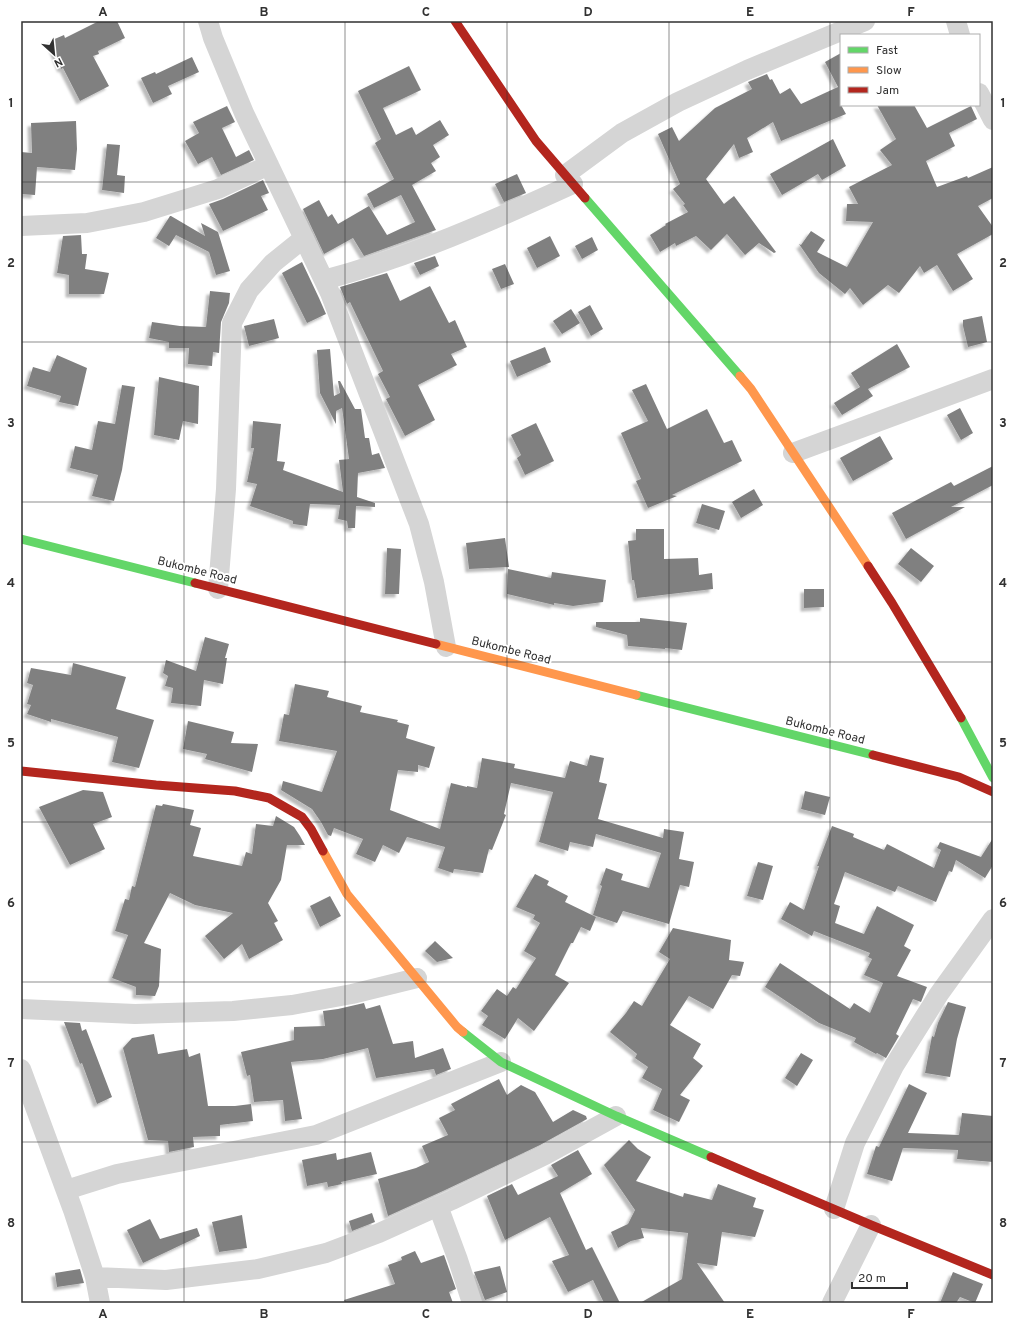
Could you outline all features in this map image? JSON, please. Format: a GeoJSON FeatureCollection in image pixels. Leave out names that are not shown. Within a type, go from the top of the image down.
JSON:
{"type":"FeatureCollection","features":[{"type":"Feature","properties":{"kind":"street"},"geometry":{"type":"LineString","coordinates":[[208,21],[213,38],[244,113],[324,280],[419,524],[434,582],[446,647]]}},
{"type":"Feature","properties":{"kind":"street"},"geometry":{"type":"LineString","coordinates":[[455,21],[536,141],[751,389],[892,603],[954,704],[993,778]]}},
{"type":"Feature","properties":{"kind":"street"},"geometry":{"type":"LineString","coordinates":[[324,280],[361,270],[421,249],[509,213],[569,180],[622,134],[678,102],[747,70],[865,21]]}},
{"type":"Feature","properties":{"kind":"street"},"geometry":{"type":"LineString","coordinates":[[956,21],[960,34]]}},
{"type":"Feature","properties":{"kind":"street"},"geometry":{"type":"LineString","coordinates":[[980,95],[993,120]]}},
{"type":"Feature","properties":{"kind":"street"},"geometry":{"type":"LineString","coordinates":[[21,226],[87,223],[144,212],[218,189],[269,165]]}},
{"type":"Feature","properties":{"kind":"street"},"geometry":{"type":"LineString","coordinates":[[218,589],[226,489],[232,323],[249,290],[273,263],[304,238]]}},
{"type":"Feature","properties":{"kind":"street"},"geometry":{"type":"LineString","coordinates":[[793,453],[993,379]]}},
{"type":"Feature","properties":{"kind":"street","name":"Bukombe Road"},"geometry":{"type":"LineString","coordinates":[[21,539],[959,778],[993,792]]}},
{"type":"Feature","properties":{"kind":"street"},"geometry":{"type":"LineString","coordinates":[[21,771],[156,785],[235,791],[269,798],[302,817],[311,829],[330,866],[347,894],[457,1027],[501,1062],[616,1116],[871,1225],[993,1275]]}},
{"type":"Feature","properties":{"kind":"street"},"geometry":{"type":"LineString","coordinates":[[834,1209],[855,1143],[894,1066],[939,994],[993,919]]}},
{"type":"Feature","properties":{"kind":"street"},"geometry":{"type":"LineString","coordinates":[[21,1009],[135,1014],[233,1011],[292,1005],[352,994],[417,978]]}},
{"type":"Feature","properties":{"kind":"street"},"geometry":{"type":"LineString","coordinates":[[66,1190],[117,1174],[316,1135],[501,1062]]}},
{"type":"Feature","properties":{"kind":"street"},"geometry":{"type":"LineString","coordinates":[[21,1069],[66,1190],[95,1277],[100,1303]]}},
{"type":"Feature","properties":{"kind":"street"},"geometry":{"type":"LineString","coordinates":[[95,1277],[166,1280],[258,1269],[326,1253],[379,1233],[438,1206],[545,1155],[616,1116]]}},
{"type":"Feature","properties":{"kind":"street"},"geometry":{"type":"LineString","coordinates":[[438,1206],[472,1303]]}},
{"type":"Feature","properties":{"kind":"street"},"geometry":{"type":"LineString","coordinates":[[832,1303],[871,1225]]}},
{"type":"Feature","properties":{"kind":"building"},"geometry":{"type":"Polygon","coordinates":[[[99,21],[117,21],[125,38],[98,51],[99,54],[93,56],[109,86],[80,101],[63,68],[61,69],[50,41],[64,35],[65,38],[99,21]]]}},
{"type":"Feature","properties":{"kind":"building"},"geometry":{"type":"Polygon","coordinates":[[[840,54],[840,106],[842,106],[846,114],[781,141],[773,122],[747,138],[753,152],[739,158],[734,144],[706,179],[724,204],[734,196],[776,252],[774,253],[759,243],[745,255],[727,234],[711,250],[696,236],[676,246],[675,243],[660,252],[650,235],[666,225],[665,224],[688,212],[683,205],[685,204],[673,189],[680,184],[658,134],[672,127],[679,141],[715,108],[752,89],[748,82],[767,74],[770,80],[772,79],[780,94],[790,88],[801,104],[838,87],[825,62],[840,54]]]}},
{"type":"Feature","properties":{"kind":"building"},"geometry":{"type":"Polygon","coordinates":[[[192,57],[199,72],[168,86],[172,94],[153,103],[141,78],[155,72],[156,74],[192,57]]]}},
{"type":"Feature","properties":{"kind":"building"},"geometry":{"type":"Polygon","coordinates":[[[409,66],[421,90],[383,108],[396,135],[412,127],[416,135],[440,120],[449,135],[433,145],[440,157],[431,163],[436,171],[412,185],[436,230],[364,256],[353,238],[324,254],[303,209],[319,200],[328,217],[332,214],[338,224],[369,206],[387,235],[415,222],[401,195],[374,208],[367,194],[394,179],[375,143],[381,139],[358,91],[409,66]]]}},
{"type":"Feature","properties":{"kind":"building"},"geometry":{"type":"Polygon","coordinates":[[[227,106],[235,122],[222,128],[236,157],[249,150],[254,160],[221,175],[212,157],[198,164],[185,141],[199,133],[193,122],[227,106]]]}},
{"type":"Feature","properties":{"kind":"building"},"geometry":{"type":"Polygon","coordinates":[[[878,106],[915,106],[927,128],[971,106],[977,119],[949,133],[955,146],[926,161],[937,187],[967,176],[968,178],[993,167],[993,198],[978,206],[993,227],[993,234],[957,254],[973,279],[953,291],[937,265],[924,273],[920,266],[899,293],[888,285],[863,305],[850,288],[845,294],[819,273],[799,244],[801,245],[811,231],[825,240],[817,252],[847,267],[873,222],[846,221],[847,204],[858,204],[849,187],[892,165],[880,150],[896,139],[878,106]]]}},
{"type":"Feature","properties":{"kind":"building"},"geometry":{"type":"Polygon","coordinates":[[[76,121],[77,149],[75,170],[37,167],[35,195],[21,194],[21,152],[32,153],[31,123],[76,121]]]}},
{"type":"Feature","properties":{"kind":"building"},"geometry":{"type":"Polygon","coordinates":[[[833,139],[846,166],[822,180],[818,174],[782,195],[770,174],[833,139]]]}},
{"type":"Feature","properties":{"kind":"building"},"geometry":{"type":"Polygon","coordinates":[[[107,144],[120,145],[117,175],[125,176],[124,193],[102,190],[107,144]]]}},
{"type":"Feature","properties":{"kind":"building"},"geometry":{"type":"Polygon","coordinates":[[[517,174],[526,193],[504,202],[495,184],[517,174]]]}},
{"type":"Feature","properties":{"kind":"building"},"geometry":{"type":"Polygon","coordinates":[[[263,180],[269,193],[261,196],[268,210],[223,231],[209,204],[263,180]]]}},
{"type":"Feature","properties":{"kind":"building"},"geometry":{"type":"Polygon","coordinates":[[[170,216],[205,236],[201,223],[218,232],[230,271],[216,275],[209,252],[176,235],[169,246],[156,238],[170,216]]]}},
{"type":"Feature","properties":{"kind":"building"},"geometry":{"type":"Polygon","coordinates":[[[81,235],[82,254],[87,254],[85,269],[109,273],[104,294],[69,294],[69,275],[57,273],[63,236],[81,235]]]}},
{"type":"Feature","properties":{"kind":"building"},"geometry":{"type":"Polygon","coordinates":[[[550,236],[560,256],[537,268],[527,248],[550,236]]]}},
{"type":"Feature","properties":{"kind":"building"},"geometry":{"type":"Polygon","coordinates":[[[592,237],[598,250],[582,259],[575,246],[592,237]]]}},
{"type":"Feature","properties":{"kind":"building"},"geometry":{"type":"Polygon","coordinates":[[[435,256],[439,266],[420,275],[414,263],[435,256]]]}},
{"type":"Feature","properties":{"kind":"building"},"geometry":{"type":"Polygon","coordinates":[[[302,262],[326,314],[307,323],[282,273],[302,262]]]}},
{"type":"Feature","properties":{"kind":"building"},"geometry":{"type":"Polygon","coordinates":[[[505,264],[514,284],[501,289],[492,269],[505,264]]]}},
{"type":"Feature","properties":{"kind":"building"},"geometry":{"type":"Polygon","coordinates":[[[387,273],[400,301],[430,286],[449,323],[455,320],[467,347],[451,354],[457,365],[418,385],[435,420],[405,436],[386,399],[390,397],[378,374],[383,371],[350,302],[347,304],[340,287],[387,273]]]}},
{"type":"Feature","properties":{"kind":"building"},"geometry":{"type":"Polygon","coordinates":[[[210,291],[230,293],[229,303],[221,322],[219,353],[213,352],[212,366],[188,364],[189,348],[169,348],[169,342],[149,338],[152,322],[180,326],[206,327],[210,291]]]}},
{"type":"Feature","properties":{"kind":"building"},"geometry":{"type":"Polygon","coordinates":[[[590,305],[603,329],[591,336],[578,312],[590,305]]]}},
{"type":"Feature","properties":{"kind":"building"},"geometry":{"type":"Polygon","coordinates":[[[571,309],[580,323],[562,334],[553,321],[571,309]]]}},
{"type":"Feature","properties":{"kind":"building"},"geometry":{"type":"Polygon","coordinates":[[[982,316],[987,342],[968,347],[963,320],[982,316]]]}},
{"type":"Feature","properties":{"kind":"building"},"geometry":{"type":"Polygon","coordinates":[[[274,319],[279,338],[249,346],[244,326],[274,319]]]}},
{"type":"Feature","properties":{"kind":"building"},"geometry":{"type":"Polygon","coordinates":[[[897,344],[910,367],[868,389],[873,396],[842,415],[834,403],[860,387],[851,373],[897,344]]]}},
{"type":"Feature","properties":{"kind":"building"},"geometry":{"type":"Polygon","coordinates":[[[545,347],[551,362],[517,377],[510,361],[545,347]]]}},
{"type":"Feature","properties":{"kind":"building"},"geometry":{"type":"Polygon","coordinates":[[[330,349],[334,396],[340,393],[338,381],[340,381],[355,409],[361,409],[365,438],[369,438],[372,455],[379,453],[385,468],[358,473],[357,497],[375,503],[375,507],[356,506],[355,528],[348,528],[347,521],[338,519],[340,505],[310,504],[307,526],[293,524],[293,521],[250,506],[257,484],[247,482],[254,448],[251,448],[253,421],[281,424],[277,461],[285,462],[283,470],[343,492],[339,460],[349,459],[342,408],[336,411],[336,424],[320,393],[317,350],[330,349]]]}},
{"type":"Feature","properties":{"kind":"building"},"geometry":{"type":"Polygon","coordinates":[[[57,355],[87,368],[78,406],[59,402],[61,396],[27,386],[33,367],[50,372],[57,355]]]}},
{"type":"Feature","properties":{"kind":"building"},"geometry":{"type":"Polygon","coordinates":[[[159,377],[199,386],[198,424],[183,421],[179,440],[154,435],[159,377]]]}},
{"type":"Feature","properties":{"kind":"building"},"geometry":{"type":"Polygon","coordinates":[[[646,384],[667,429],[707,409],[724,443],[732,440],[742,461],[672,495],[677,496],[648,508],[636,481],[641,479],[621,433],[648,421],[632,390],[646,384]]]}},
{"type":"Feature","properties":{"kind":"building"},"geometry":{"type":"Polygon","coordinates":[[[122,385],[135,387],[122,470],[114,501],[92,496],[98,475],[70,468],[75,446],[92,450],[98,421],[115,424],[122,385]]]}},
{"type":"Feature","properties":{"kind":"building"},"geometry":{"type":"Polygon","coordinates":[[[960,408],[973,433],[961,440],[947,415],[960,408]]]}},
{"type":"Feature","properties":{"kind":"building"},"geometry":{"type":"Polygon","coordinates":[[[536,423],[554,461],[525,475],[517,458],[521,455],[511,435],[536,423]]]}},
{"type":"Feature","properties":{"kind":"building"},"geometry":{"type":"Polygon","coordinates":[[[880,436],[893,459],[853,481],[840,458],[880,436]]]}},
{"type":"Feature","properties":{"kind":"building"},"geometry":{"type":"Polygon","coordinates":[[[993,466],[993,485],[951,507],[965,507],[906,539],[892,513],[951,482],[954,486],[993,466]]]}},
{"type":"Feature","properties":{"kind":"building"},"geometry":{"type":"Polygon","coordinates":[[[754,489],[763,505],[741,518],[732,502],[754,489]]]}},
{"type":"Feature","properties":{"kind":"building"},"geometry":{"type":"Polygon","coordinates":[[[702,504],[725,511],[719,530],[696,523],[702,504]]]}},
{"type":"Feature","properties":{"kind":"building"},"geometry":{"type":"Polygon","coordinates":[[[636,529],[664,529],[664,559],[698,558],[699,575],[712,573],[713,589],[637,598],[634,580],[632,580],[628,541],[636,540],[636,529]]]}},
{"type":"Feature","properties":{"kind":"building"},"geometry":{"type":"Polygon","coordinates":[[[505,538],[509,567],[469,569],[466,543],[505,538]]]}},
{"type":"Feature","properties":{"kind":"building"},"geometry":{"type":"Polygon","coordinates":[[[387,548],[401,549],[399,594],[385,594],[387,548]]]}},
{"type":"Feature","properties":{"kind":"building"},"geometry":{"type":"Polygon","coordinates":[[[911,548],[934,566],[921,582],[898,564],[911,548]]]}},
{"type":"Feature","properties":{"kind":"building"},"geometry":{"type":"Polygon","coordinates":[[[508,569],[551,578],[552,572],[606,580],[603,602],[573,606],[554,603],[554,605],[507,594],[508,569]]]}},
{"type":"Feature","properties":{"kind":"building"},"geometry":{"type":"Polygon","coordinates":[[[804,589],[824,589],[824,607],[804,608],[804,589]]]}},
{"type":"Feature","properties":{"kind":"building"},"geometry":{"type":"Polygon","coordinates":[[[640,618],[687,623],[682,650],[628,646],[627,635],[596,627],[596,622],[640,622],[640,618]]]}},
{"type":"Feature","properties":{"kind":"building"},"geometry":{"type":"Polygon","coordinates":[[[205,637],[229,644],[225,658],[227,658],[223,684],[204,680],[201,706],[171,703],[173,688],[165,686],[168,676],[163,673],[166,660],[196,671],[205,637]]]}},
{"type":"Feature","properties":{"kind":"building"},"geometry":{"type":"Polygon","coordinates":[[[73,663],[126,677],[116,709],[154,720],[139,768],[112,762],[118,737],[51,719],[51,722],[27,714],[31,705],[27,704],[33,685],[27,683],[31,668],[71,675],[73,663]]]}},
{"type":"Feature","properties":{"kind":"building"},"geometry":{"type":"Polygon","coordinates":[[[295,684],[329,691],[327,697],[362,706],[360,712],[398,720],[397,722],[409,725],[406,738],[435,747],[429,768],[418,765],[418,772],[398,770],[390,810],[440,829],[451,783],[477,788],[482,758],[515,764],[514,768],[565,778],[570,761],[587,766],[590,755],[604,758],[599,782],[607,784],[598,819],[663,838],[664,829],[684,832],[679,859],[694,862],[689,887],[680,885],[669,924],[623,911],[617,923],[593,915],[602,886],[600,885],[606,868],[623,874],[621,880],[649,888],[661,853],[596,834],[593,847],[570,842],[568,851],[539,842],[553,792],[511,783],[504,814],[506,815],[492,850],[489,849],[483,873],[454,869],[453,873],[438,868],[445,847],[407,837],[399,853],[383,845],[375,862],[356,854],[363,839],[334,828],[331,836],[328,835],[312,809],[281,790],[283,781],[322,792],[337,751],[279,741],[284,714],[289,715],[295,684]]]}},
{"type":"Feature","properties":{"kind":"building"},"geometry":{"type":"Polygon","coordinates":[[[188,721],[234,732],[231,743],[258,744],[252,772],[205,759],[207,754],[183,749],[188,721]]]}},
{"type":"Feature","properties":{"kind":"building"},"geometry":{"type":"Polygon","coordinates":[[[83,790],[103,792],[112,817],[93,824],[105,849],[70,865],[39,807],[83,790]]]}},
{"type":"Feature","properties":{"kind":"building"},"geometry":{"type":"Polygon","coordinates":[[[805,791],[830,797],[825,815],[801,809],[805,791]]]}},
{"type":"Feature","properties":{"kind":"building"},"geometry":{"type":"Polygon","coordinates":[[[163,804],[194,810],[190,825],[201,828],[193,856],[242,866],[246,852],[252,854],[256,824],[273,826],[276,816],[294,827],[305,845],[287,845],[281,880],[268,903],[278,921],[274,923],[283,940],[249,959],[242,944],[224,959],[205,936],[233,913],[195,905],[170,893],[144,943],[161,949],[159,986],[155,996],[136,995],[136,987],[112,978],[128,935],[115,931],[125,899],[129,900],[132,886],[135,887],[156,805],[162,806],[163,804]]]}},
{"type":"Feature","properties":{"kind":"building"},"geometry":{"type":"Polygon","coordinates":[[[832,826],[854,834],[853,837],[884,850],[887,844],[934,868],[941,850],[937,848],[940,842],[981,857],[993,838],[993,865],[985,878],[956,860],[952,872],[949,871],[936,902],[898,886],[895,892],[845,872],[834,904],[840,906],[835,923],[864,934],[877,906],[914,925],[904,946],[911,950],[897,976],[927,987],[921,1002],[913,999],[896,1034],[899,1036],[886,1058],[854,1042],[856,1038],[819,1023],[765,987],[780,963],[850,1009],[854,1003],[870,1013],[883,983],[864,975],[872,959],[868,957],[870,953],[814,931],[812,936],[781,919],[790,902],[804,910],[819,866],[817,866],[832,826]]]}},
{"type":"Feature","properties":{"kind":"building"},"geometry":{"type":"Polygon","coordinates":[[[758,862],[773,866],[763,900],[747,896],[758,862]]]}},
{"type":"Feature","properties":{"kind":"building"},"geometry":{"type":"Polygon","coordinates":[[[535,874],[549,881],[547,885],[568,896],[565,902],[596,917],[590,931],[581,927],[573,943],[571,943],[555,975],[569,983],[534,1031],[518,1018],[505,1039],[482,1025],[488,1016],[481,1011],[497,989],[507,996],[513,987],[516,989],[536,958],[524,951],[540,923],[533,919],[535,915],[516,907],[535,874]]]}},
{"type":"Feature","properties":{"kind":"building"},"geometry":{"type":"Polygon","coordinates":[[[330,896],[341,916],[320,927],[310,906],[330,896]]]}},
{"type":"Feature","properties":{"kind":"building"},"geometry":{"type":"Polygon","coordinates":[[[673,928],[731,940],[729,960],[744,962],[740,976],[732,975],[713,1009],[689,996],[670,1025],[701,1044],[693,1058],[703,1066],[680,1095],[690,1100],[679,1122],[653,1110],[662,1089],[642,1078],[648,1067],[635,1058],[637,1054],[610,1032],[634,1001],[642,1006],[670,959],[659,952],[673,928]]]}},
{"type":"Feature","properties":{"kind":"building"},"geometry":{"type":"Polygon","coordinates":[[[435,941],[453,958],[437,962],[425,951],[435,941]]]}},
{"type":"Feature","properties":{"kind":"building"},"geometry":{"type":"Polygon","coordinates":[[[948,1002],[966,1007],[957,1039],[950,1077],[925,1073],[932,1036],[934,1037],[938,1023],[948,1002]]]}},
{"type":"Feature","properties":{"kind":"building"},"geometry":{"type":"Polygon","coordinates":[[[364,1003],[366,1009],[380,1005],[393,1044],[413,1041],[415,1058],[443,1048],[451,1069],[436,1075],[434,1069],[376,1078],[368,1048],[323,1059],[291,1062],[302,1119],[285,1121],[283,1100],[254,1102],[250,1075],[247,1076],[241,1052],[294,1040],[294,1027],[325,1026],[323,1011],[364,1003]]]}},
{"type":"Feature","properties":{"kind":"building"},"geometry":{"type":"Polygon","coordinates":[[[64,1022],[80,1023],[82,1031],[86,1029],[112,1097],[97,1104],[82,1063],[80,1064],[64,1022]]]}},
{"type":"Feature","properties":{"kind":"building"},"geometry":{"type":"Polygon","coordinates":[[[154,1034],[158,1054],[187,1049],[189,1057],[200,1053],[208,1106],[235,1106],[251,1104],[253,1121],[220,1125],[220,1136],[193,1137],[194,1147],[169,1152],[168,1141],[148,1140],[123,1048],[132,1038],[154,1034]]]}},
{"type":"Feature","properties":{"kind":"building"},"geometry":{"type":"Polygon","coordinates":[[[801,1053],[813,1060],[797,1086],[785,1078],[801,1053]]]}},
{"type":"Feature","properties":{"kind":"building"},"geometry":{"type":"Polygon","coordinates":[[[499,1079],[507,1095],[521,1085],[535,1092],[553,1122],[573,1110],[586,1116],[587,1119],[540,1145],[388,1216],[378,1179],[416,1168],[429,1162],[422,1146],[448,1135],[439,1118],[455,1110],[451,1104],[499,1079]]]}},
{"type":"Feature","properties":{"kind":"building"},"geometry":{"type":"Polygon","coordinates":[[[909,1084],[927,1093],[908,1133],[959,1135],[962,1113],[993,1116],[993,1162],[957,1159],[958,1150],[903,1148],[892,1181],[867,1174],[876,1146],[879,1147],[909,1084]]]}},
{"type":"Feature","properties":{"kind":"building"},"geometry":{"type":"Polygon","coordinates":[[[629,1140],[638,1149],[651,1157],[636,1181],[683,1197],[684,1193],[712,1200],[718,1184],[756,1198],[753,1207],[764,1210],[755,1237],[722,1232],[717,1266],[697,1263],[725,1303],[640,1303],[682,1279],[688,1233],[641,1228],[644,1238],[631,1241],[618,1248],[611,1232],[628,1224],[635,1210],[604,1165],[629,1140]]]}},
{"type":"Feature","properties":{"kind":"building"},"geometry":{"type":"Polygon","coordinates":[[[578,1150],[592,1174],[560,1193],[586,1250],[592,1247],[620,1303],[604,1303],[593,1280],[568,1292],[552,1261],[569,1255],[550,1217],[505,1240],[487,1196],[512,1184],[518,1195],[558,1176],[551,1165],[578,1150]]]}},
{"type":"Feature","properties":{"kind":"building"},"geometry":{"type":"Polygon","coordinates":[[[371,1152],[377,1174],[341,1182],[342,1184],[328,1187],[327,1182],[307,1186],[302,1160],[336,1153],[337,1160],[371,1152]]]}},
{"type":"Feature","properties":{"kind":"building"},"geometry":{"type":"Polygon","coordinates":[[[372,1213],[375,1222],[352,1231],[349,1221],[372,1213]]]}},
{"type":"Feature","properties":{"kind":"building"},"geometry":{"type":"Polygon","coordinates":[[[242,1215],[247,1248],[219,1252],[212,1222],[242,1215]]]}},
{"type":"Feature","properties":{"kind":"building"},"geometry":{"type":"Polygon","coordinates":[[[150,1219],[160,1239],[197,1228],[200,1236],[143,1263],[127,1230],[150,1219]]]}},
{"type":"Feature","properties":{"kind":"building"},"geometry":{"type":"Polygon","coordinates":[[[415,1251],[421,1263],[444,1255],[456,1289],[449,1292],[453,1303],[345,1303],[344,1300],[395,1284],[388,1265],[402,1260],[401,1257],[415,1251]]]}},
{"type":"Feature","properties":{"kind":"building"},"geometry":{"type":"Polygon","coordinates":[[[500,1266],[507,1292],[485,1300],[474,1272],[500,1266]]]}},
{"type":"Feature","properties":{"kind":"building"},"geometry":{"type":"Polygon","coordinates":[[[80,1269],[84,1283],[57,1287],[55,1273],[80,1269]]]}},
{"type":"Feature","properties":{"kind":"building"},"geometry":{"type":"Polygon","coordinates":[[[953,1272],[983,1284],[975,1303],[960,1297],[956,1303],[940,1303],[953,1272]]]}},
{"type":"Feature","properties":{"kind":"traffic: fast"},"geometry":{"type":"LineString","coordinates":[[585,198],[740,376]]}},
{"type":"Feature","properties":{"kind":"traffic: fast"},"geometry":{"type":"LineString","coordinates":[[21,539],[195,583]]}},
{"type":"Feature","properties":{"kind":"traffic: fast"},"geometry":{"type":"LineString","coordinates":[[636,695],[873,755]]}},
{"type":"Feature","properties":{"kind":"traffic: fast"},"geometry":{"type":"LineString","coordinates":[[961,718],[993,778]]}},
{"type":"Feature","properties":{"kind":"traffic: fast"},"geometry":{"type":"LineString","coordinates":[[463,1032],[501,1062],[616,1116],[711,1157]]}},
{"type":"Feature","properties":{"kind":"traffic: slow"},"geometry":{"type":"LineString","coordinates":[[740,376],[751,389],[868,566]]}},
{"type":"Feature","properties":{"kind":"traffic: slow"},"geometry":{"type":"LineString","coordinates":[[436,644],[636,695]]}},
{"type":"Feature","properties":{"kind":"traffic: slow"},"geometry":{"type":"LineString","coordinates":[[323,851],[347,894],[457,1027],[463,1032]]}},
{"type":"Feature","properties":{"kind":"traffic: jam"},"geometry":{"type":"LineString","coordinates":[[455,21],[536,141],[585,198]]}},
{"type":"Feature","properties":{"kind":"traffic: jam"},"geometry":{"type":"LineString","coordinates":[[868,566],[961,718]]}},
{"type":"Feature","properties":{"kind":"traffic: jam"},"geometry":{"type":"LineString","coordinates":[[195,583],[436,644]]}},
{"type":"Feature","properties":{"kind":"traffic: jam"},"geometry":{"type":"LineString","coordinates":[[873,755],[959,777],[993,792]]}},
{"type":"Feature","properties":{"kind":"traffic: jam"},"geometry":{"type":"LineString","coordinates":[[21,771],[156,785],[235,791],[269,798],[302,817],[311,829],[323,851]]}},
{"type":"Feature","properties":{"kind":"traffic: jam"},"geometry":{"type":"LineString","coordinates":[[711,1157],[993,1275]]}}]}
